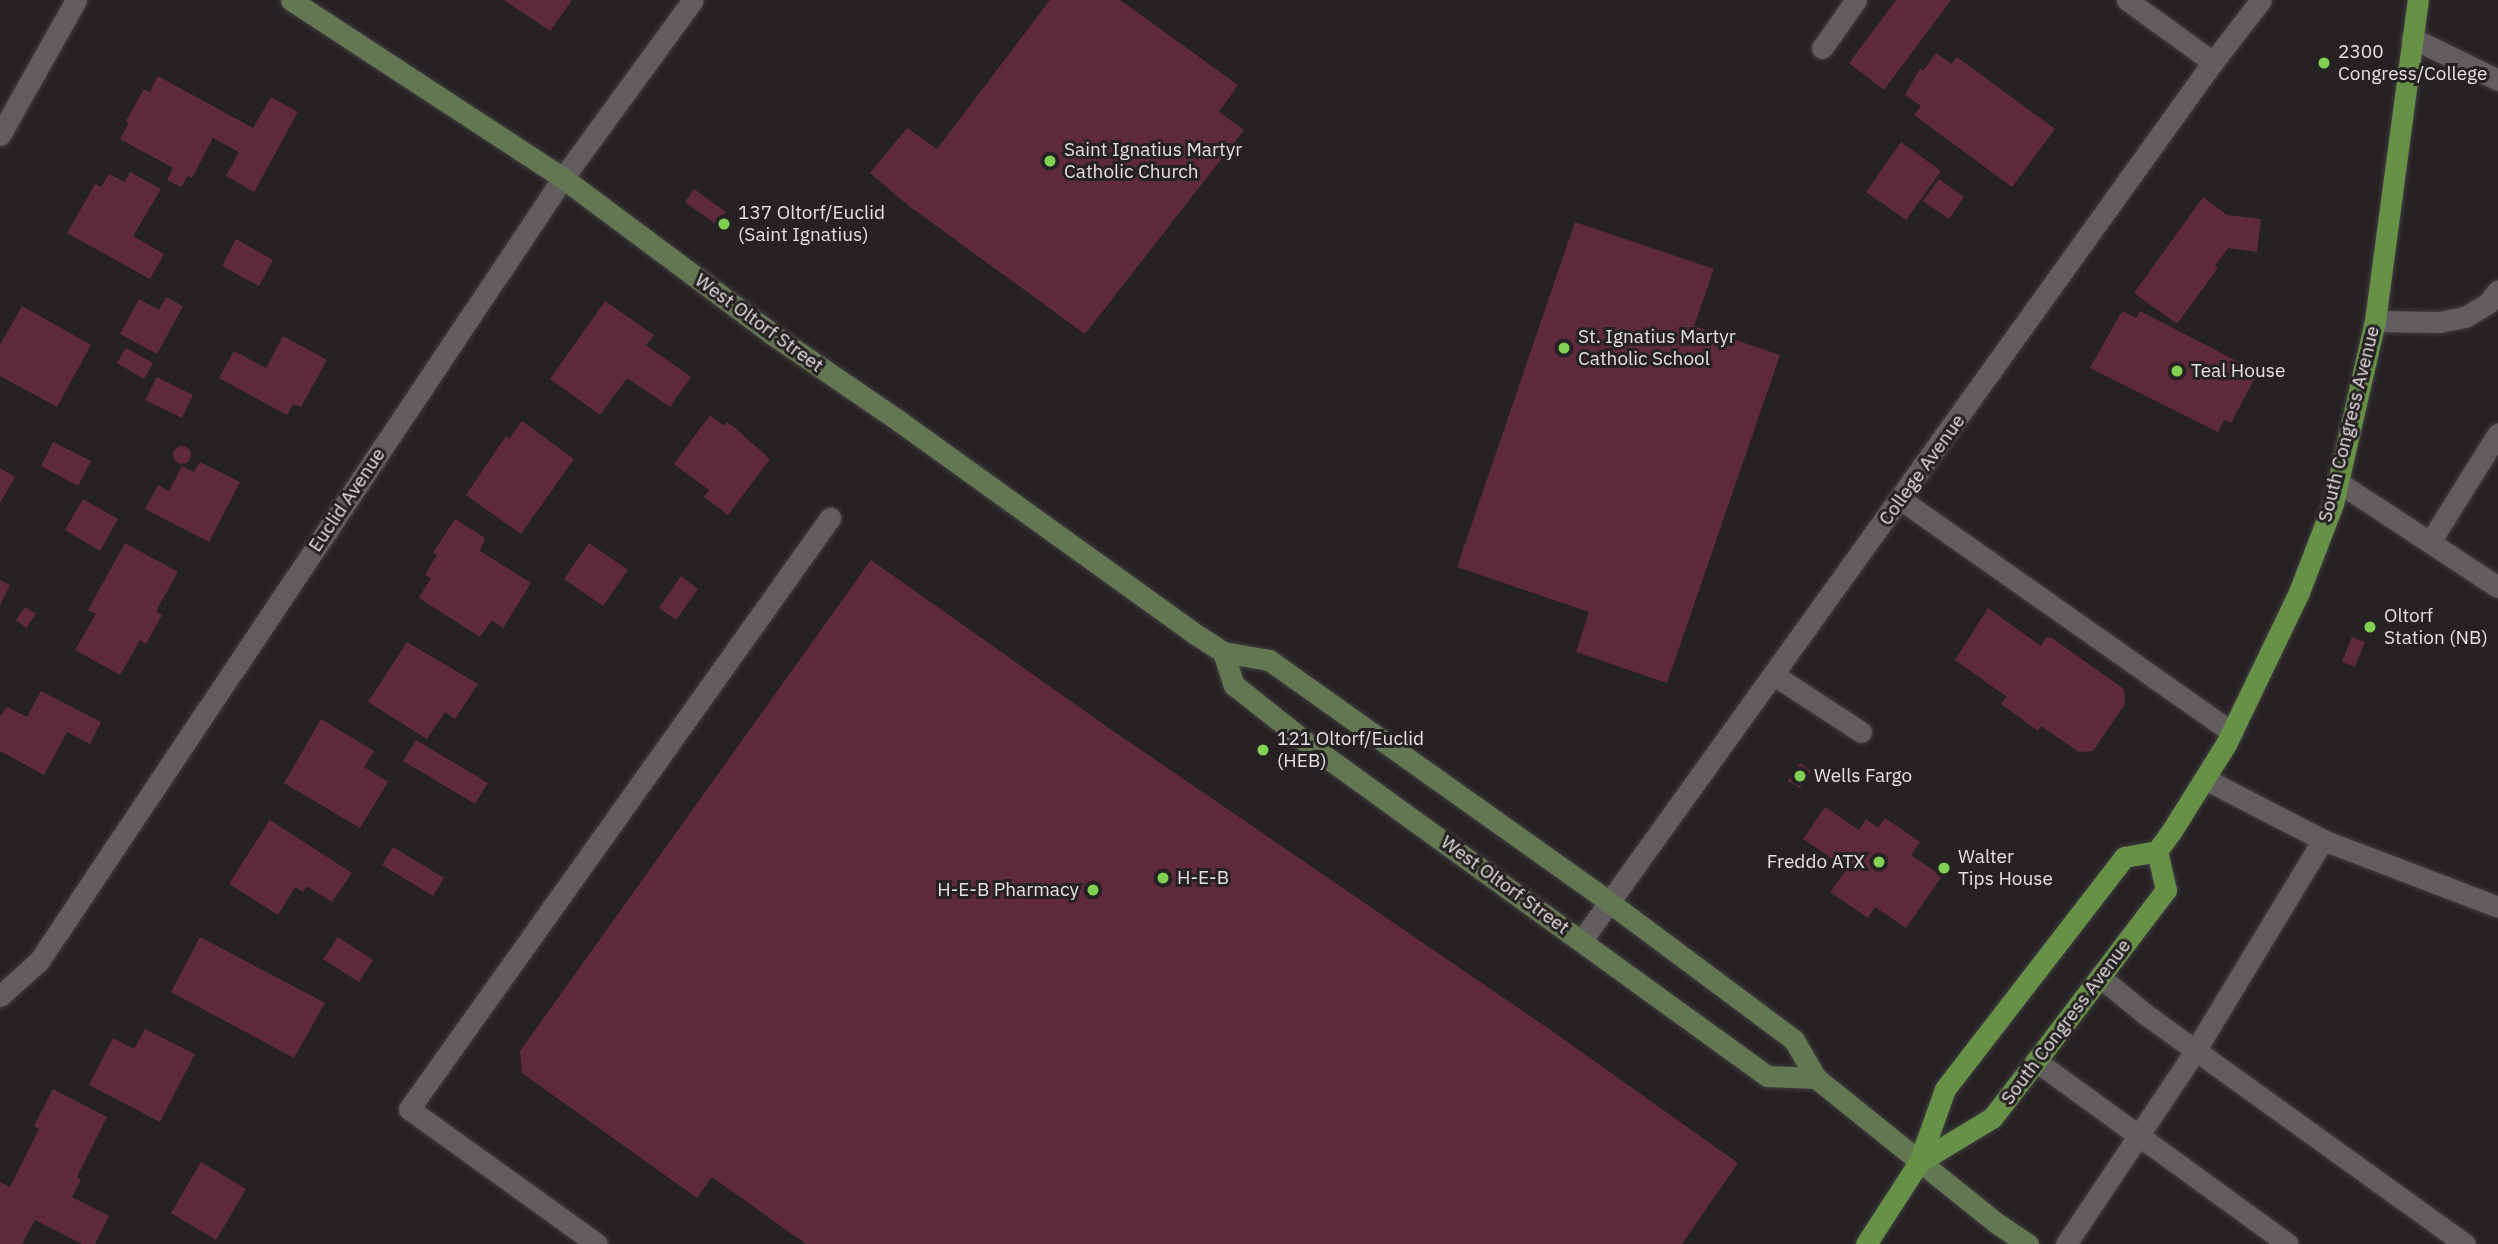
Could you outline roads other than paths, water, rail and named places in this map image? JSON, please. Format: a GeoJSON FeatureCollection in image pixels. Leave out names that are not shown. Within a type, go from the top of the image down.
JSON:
{"type":"FeatureCollection","features":[{"type":"Feature","properties":{"kind":"main road","name":"West Oltorf Street"},"geometry":{"type":"LineString","coordinates":[[291,0],[563,178],[772,334],[1223,652],[1269,660],[1609,902],[1794,1040],[1816,1078],[2028,1244]]}},
{"type":"Feature","properties":{"kind":"main road","name":"South Congress Avenue"},"geometry":{"type":"LineString","coordinates":[[1866,1244],[1920,1162],[1945,1089],[2124,857],[2157,851],[2205,779],[2232,732],[2299,592],[2338,481],[2375,321],[2418,0]]}},
{"type":"Feature","properties":{"kind":"main road","name":"West Oltorf Street"},"geometry":{"type":"LineString","coordinates":[[1223,652],[1234,685],[1311,746],[1767,1076],[1816,1078]]}},
{"type":"Feature","properties":{"kind":"main road","name":"South Congress Avenue"},"geometry":{"type":"LineString","coordinates":[[1920,1162],[1993,1118],[2166,890],[2157,851]]}},
{"type":"Feature","properties":{"kind":"street"},"geometry":{"type":"LineString","coordinates":[[0,135],[76,0]]}},
{"type":"Feature","properties":{"kind":"street","name":"Euclid Avenue"},"geometry":{"type":"LineString","coordinates":[[0,996],[39,961],[563,178],[693,0]]}},
{"type":"Feature","properties":{"kind":"street"},"geometry":{"type":"LineString","coordinates":[[1822,48],[1856,0]]}},
{"type":"Feature","properties":{"kind":"street"},"geometry":{"type":"LineString","coordinates":[[2127,0],[2213,62]]}},
{"type":"Feature","properties":{"kind":"street","name":"College Avenue"},"geometry":{"type":"LineString","coordinates":[[1582,940],[2213,62],[2261,0]]}},
{"type":"Feature","properties":{"kind":"street"},"geometry":{"type":"LineString","coordinates":[[2412,38],[2498,80]]}},
{"type":"Feature","properties":{"kind":"street"},"geometry":{"type":"LineString","coordinates":[[2375,321],[2439,322],[2465,317],[2488,303],[2498,290]]}},
{"type":"Feature","properties":{"kind":"street"},"geometry":{"type":"LineString","coordinates":[[2430,542],[2498,433]]}},
{"type":"Feature","properties":{"kind":"street"},"geometry":{"type":"LineString","coordinates":[[2338,481],[2498,587]]}},
{"type":"Feature","properties":{"kind":"street"},"geometry":{"type":"LineString","coordinates":[[1900,499],[2232,732]]}},
{"type":"Feature","properties":{"kind":"street"},"geometry":{"type":"LineString","coordinates":[[597,1244],[409,1109],[830,518]]}},
{"type":"Feature","properties":{"kind":"street"},"geometry":{"type":"LineString","coordinates":[[1774,674],[1861,732]]}},
{"type":"Feature","properties":{"kind":"street"},"geometry":{"type":"LineString","coordinates":[[2205,779],[2323,840],[2498,907]]}},
{"type":"Feature","properties":{"kind":"street"},"geometry":{"type":"LineString","coordinates":[[2066,1244],[2195,1051],[2323,840]]}},
{"type":"Feature","properties":{"kind":"street"},"geometry":{"type":"LineString","coordinates":[[2100,976],[2195,1051],[2465,1244]]}},
{"type":"Feature","properties":{"kind":"street"},"geometry":{"type":"LineString","coordinates":[[2036,1061],[2288,1244]]}},
{"type":"Feature","properties":{"kind":"place","name":"2300 Congress/College"},"geometry":{"type":"Point","coordinates":[2324,63]}},
{"type":"Feature","properties":{"kind":"place","name":"Saint Ignatius Martyr Catholic Church"},"geometry":{"type":"Point","coordinates":[1050,161]}},
{"type":"Feature","properties":{"kind":"place","name":"137 Oltorf/Euclid (Saint Ignatius)"},"geometry":{"type":"Point","coordinates":[724,224]}},
{"type":"Feature","properties":{"kind":"place","name":"St. Ignatius Martyr Catholic School"},"geometry":{"type":"Point","coordinates":[1564,348]}},
{"type":"Feature","properties":{"kind":"place","name":"Teal House"},"geometry":{"type":"Point","coordinates":[2177,371]}},
{"type":"Feature","properties":{"kind":"place","name":"Oltorf Station (NB)"},"geometry":{"type":"Point","coordinates":[2370,627]}},
{"type":"Feature","properties":{"kind":"place","name":"121 Oltorf/Euclid (HEB)"},"geometry":{"type":"Point","coordinates":[1263,750]}},
{"type":"Feature","properties":{"kind":"place","name":"Wells Fargo"},"geometry":{"type":"Point","coordinates":[1800,776]}},
{"type":"Feature","properties":{"kind":"place","name":"Freddo ATX"},"geometry":{"type":"Point","coordinates":[1879,862]}},
{"type":"Feature","properties":{"kind":"place","name":"Walter Tips House"},"geometry":{"type":"Point","coordinates":[1944,868]}},
{"type":"Feature","properties":{"kind":"place","name":"H-E-B"},"geometry":{"type":"Point","coordinates":[1163,878]}},
{"type":"Feature","properties":{"kind":"place","name":"H-E-B Pharmacy"},"geometry":{"type":"Point","coordinates":[1093,890]}}]}
